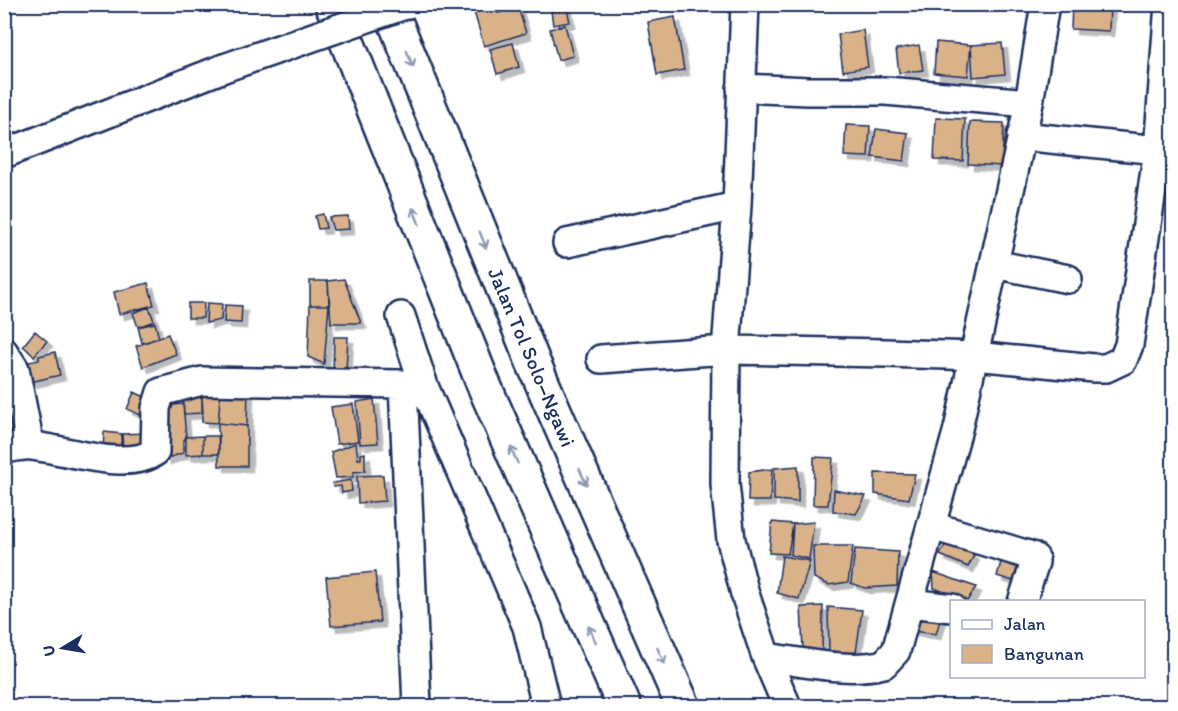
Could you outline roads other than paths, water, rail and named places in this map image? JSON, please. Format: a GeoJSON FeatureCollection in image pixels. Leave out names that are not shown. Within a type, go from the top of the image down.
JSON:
{"type":"FeatureCollection","features":[{"type":"Feature","properties":{"kind":"highway"},"geometry":{"type":"LineString","coordinates":[[332,4],[483,383],[624,706]]}},
{"type":"Feature","properties":{"kind":"highway","name":"Jalan Tol Solo–Ngawi"},"geometry":{"type":"LineString","coordinates":[[388,4],[533,362],[683,706]]}},
{"type":"Feature","properties":{"kind":"street"},"geometry":{"type":"LineString","coordinates":[[4,154],[224,68],[408,4]]}},
{"type":"Feature","properties":{"kind":"street"},"geometry":{"type":"LineString","coordinates":[[745,4],[738,206],[726,350],[725,483],[731,540],[745,594],[765,657],[787,706]]}},
{"type":"Feature","properties":{"kind":"street"},"geometry":{"type":"LineString","coordinates":[[765,657],[814,664],[863,667],[884,664],[896,651],[958,429],[975,356],[1029,103],[1045,4]]}},
{"type":"Feature","properties":{"kind":"street"},"geometry":{"type":"LineString","coordinates":[[601,359],[726,350],[975,356],[1094,368],[1106,368],[1123,360],[1129,345],[1158,150],[1169,4]]}},
{"type":"Feature","properties":{"kind":"street"},"geometry":{"type":"LineString","coordinates":[[741,88],[885,91],[1029,103]]}},
{"type":"Feature","properties":{"kind":"street"},"geometry":{"type":"LineString","coordinates":[[1021,136],[1158,150]]}},
{"type":"Feature","properties":{"kind":"street"},"geometry":{"type":"LineString","coordinates":[[567,243],[738,206]]}},
{"type":"Feature","properties":{"kind":"street"},"geometry":{"type":"LineString","coordinates":[[994,264],[1068,279]]}},
{"type":"Feature","properties":{"kind":"street"},"geometry":{"type":"LineString","coordinates":[[401,316],[413,385],[417,706]]}},
{"type":"Feature","properties":{"kind":"street"},"geometry":{"type":"LineString","coordinates":[[8,364],[17,447],[101,459],[146,459],[155,452],[156,408],[160,392],[202,381],[413,385]]}},
{"type":"Feature","properties":{"kind":"street"},"geometry":{"type":"LineString","coordinates":[[413,385],[527,627],[546,706]]}},
{"type":"Feature","properties":{"kind":"street"},"geometry":{"type":"LineString","coordinates":[[932,526],[1035,558],[1023,600]]}},
{"type":"Feature","properties":{"kind":"street"},"geometry":{"type":"LineString","coordinates":[[910,603],[950,608]]}}]}
